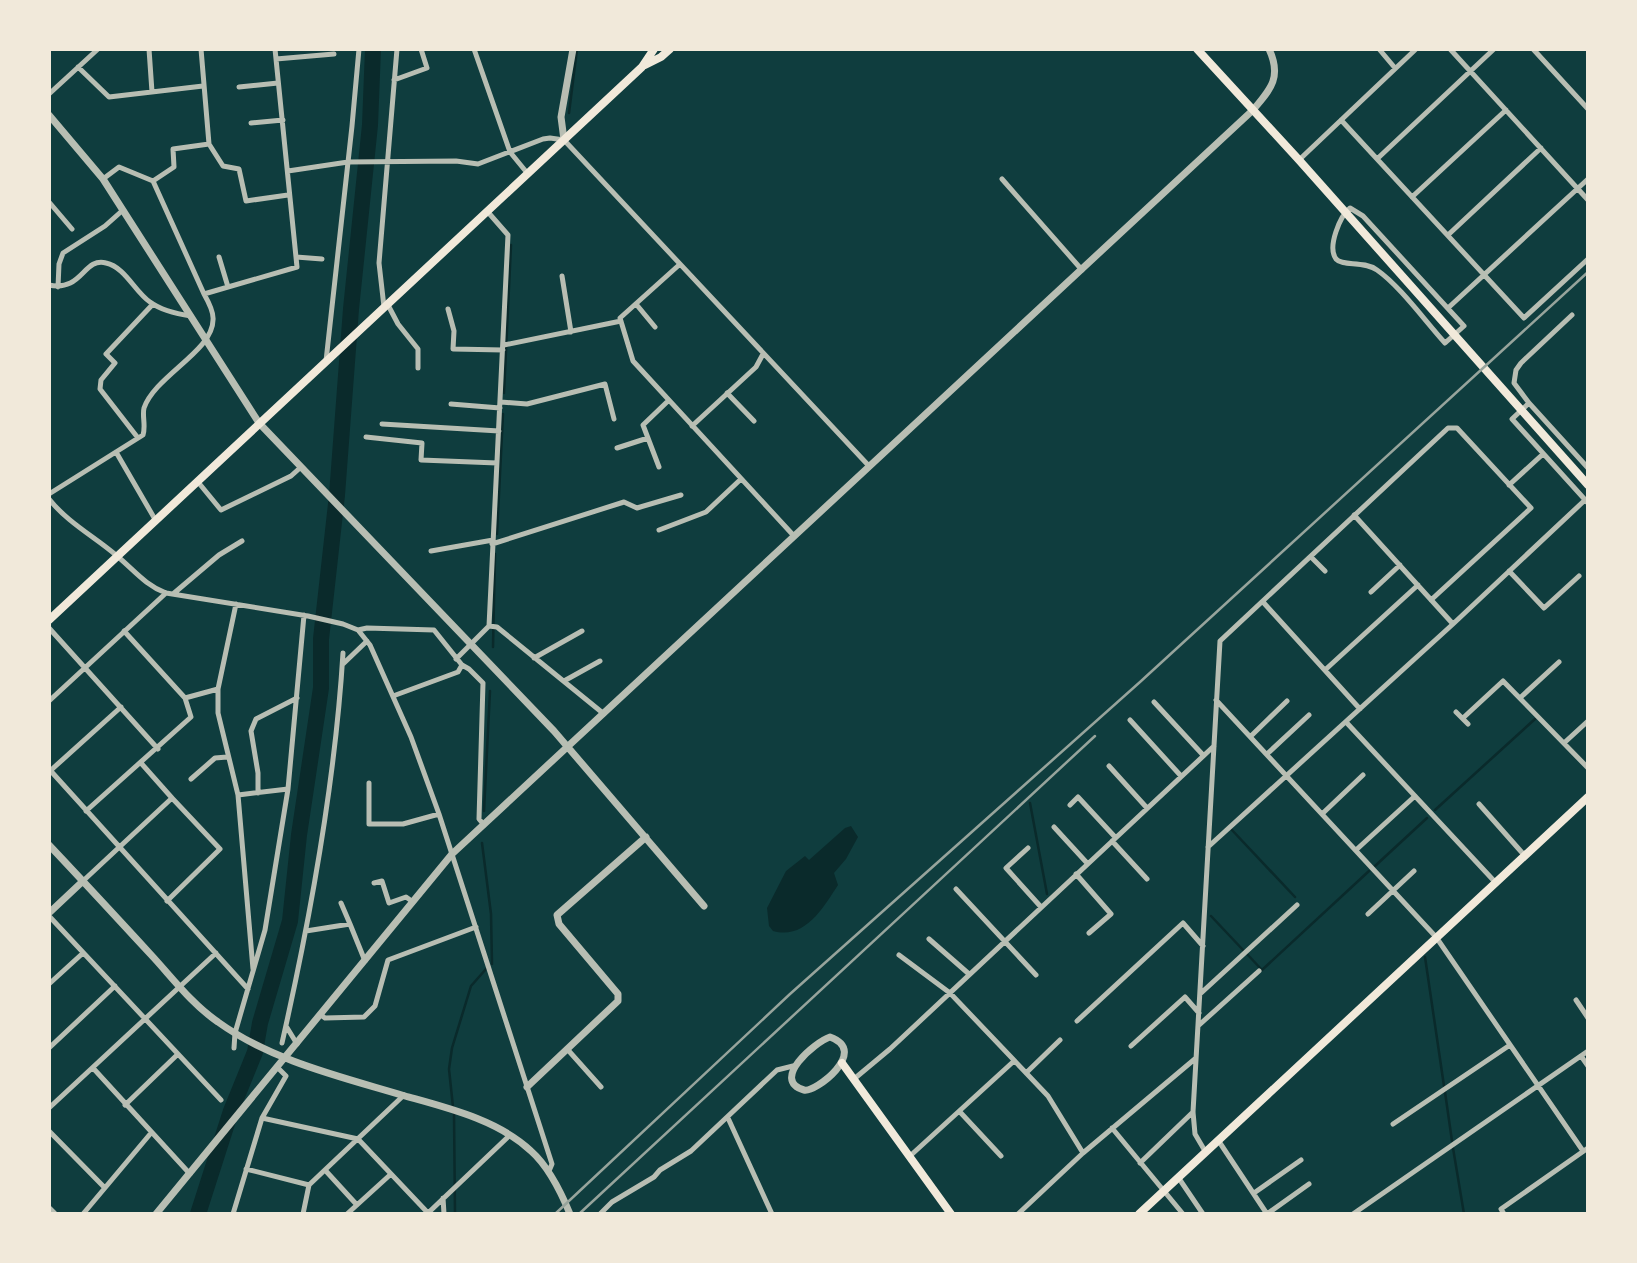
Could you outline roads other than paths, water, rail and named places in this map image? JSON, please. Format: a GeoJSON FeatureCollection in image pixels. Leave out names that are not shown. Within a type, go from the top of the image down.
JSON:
{"type":"FeatureCollection","features":[{"type":"Feature","properties":{"kind":"main road"},"geometry":{"type":"LineString","coordinates":[[49,620],[642,67],[654,49]]}},
{"type":"Feature","properties":{"kind":"main road"},"geometry":{"type":"LineString","coordinates":[[642,67],[670,49]]}},
{"type":"Feature","properties":{"kind":"main road"},"geometry":{"type":"LineString","coordinates":[[1197,49],[1358,225],[1588,485]]}},
{"type":"Feature","properties":{"kind":"main road"},"geometry":{"type":"LineString","coordinates":[[1139,1214],[1588,797]]}},
{"type":"Feature","properties":{"kind":"main road"},"geometry":{"type":"LineString","coordinates":[[842,1063],[951,1214]]}},
{"type":"Feature","properties":{"kind":"street"},"geometry":{"type":"LineString","coordinates":[[49,94],[98,49]]}},
{"type":"Feature","properties":{"kind":"street"},"geometry":{"type":"LineString","coordinates":[[149,49],[152,92]]}},
{"type":"Feature","properties":{"kind":"street"},"geometry":{"type":"LineString","coordinates":[[201,49],[209,144],[223,166],[239,169],[246,201],[288,195]]}},
{"type":"Feature","properties":{"kind":"street"},"geometry":{"type":"LineString","coordinates":[[204,294],[297,267],[275,49]]}},
{"type":"Feature","properties":{"kind":"street"},"geometry":{"type":"LineString","coordinates":[[329,359],[359,49]]}},
{"type":"Feature","properties":{"kind":"street"},"geometry":{"type":"LineString","coordinates":[[397,49],[379,263],[386,306],[418,349],[418,368]]}},
{"type":"Feature","properties":{"kind":"street"},"geometry":{"type":"LineString","coordinates":[[394,80],[427,68],[421,49]]}},
{"type":"Feature","properties":{"kind":"street"},"geometry":{"type":"LineString","coordinates":[[474,49],[510,152],[528,174]]}},
{"type":"Feature","properties":{"kind":"street"},"geometry":{"type":"LineString","coordinates":[[573,49],[561,117],[564,140],[869,466]]}},
{"type":"Feature","properties":{"kind":"street"},"geometry":{"type":"LineString","coordinates":[[156,1214],[452,854],[1253,110],[1271,88],[1274,79],[1275,69],[1269,49]]}},
{"type":"Feature","properties":{"kind":"street"},"geometry":{"type":"LineString","coordinates":[[1379,49],[1395,68]]}},
{"type":"Feature","properties":{"kind":"street"},"geometry":{"type":"LineString","coordinates":[[1299,160],[1416,49]]}},
{"type":"Feature","properties":{"kind":"street"},"geometry":{"type":"LineString","coordinates":[[1450,49],[1588,200]]}},
{"type":"Feature","properties":{"kind":"street"},"geometry":{"type":"LineString","coordinates":[[1377,159],[1494,49]]}},
{"type":"Feature","properties":{"kind":"street"},"geometry":{"type":"LineString","coordinates":[[1533,49],[1588,109]]}},
{"type":"Feature","properties":{"kind":"street"},"geometry":{"type":"LineString","coordinates":[[276,59],[334,54]]}},
{"type":"Feature","properties":{"kind":"street"},"geometry":{"type":"LineString","coordinates":[[78,67],[108,97],[203,86]]}},
{"type":"Feature","properties":{"kind":"street"},"geometry":{"type":"LineString","coordinates":[[239,87],[278,83]]}},
{"type":"Feature","properties":{"kind":"street"},"geometry":{"type":"LineString","coordinates":[[1412,197],[1506,110]]}},
{"type":"Feature","properties":{"kind":"street"},"geometry":{"type":"LineString","coordinates":[[49,116],[103,179],[259,423],[569,747],[704,906]]}},
{"type":"Feature","properties":{"kind":"street"},"geometry":{"type":"LineString","coordinates":[[251,123],[283,120]]}},
{"type":"Feature","properties":{"kind":"street"},"geometry":{"type":"LineString","coordinates":[[1341,120],[1524,318],[1588,259]]}},
{"type":"Feature","properties":{"kind":"street"},"geometry":{"type":"LineString","coordinates":[[288,171],[348,162],[456,161],[478,164],[550,138],[564,140]]}},
{"type":"Feature","properties":{"kind":"street"},"geometry":{"type":"LineString","coordinates":[[153,181],[174,167],[173,149],[209,144]]}},
{"type":"Feature","properties":{"kind":"street"},"geometry":{"type":"LineString","coordinates":[[1448,235],[1541,149]]}},
{"type":"Feature","properties":{"kind":"street"},"geometry":{"type":"LineString","coordinates":[[49,494],[143,435],[144,409],[158,386],[207,340],[214,319],[153,181],[119,167],[103,179]]}},
{"type":"Feature","properties":{"kind":"street"},"geometry":{"type":"LineString","coordinates":[[1002,179],[1082,270]]}},
{"type":"Feature","properties":{"kind":"street"},"geometry":{"type":"LineString","coordinates":[[1448,308],[1588,179]]}},
{"type":"Feature","properties":{"kind":"street"},"geometry":{"type":"LineString","coordinates":[[49,202],[72,229]]}},
{"type":"Feature","properties":{"kind":"street"},"geometry":{"type":"LineString","coordinates":[[1350,208],[1363,216],[1464,326],[1445,342],[1384,275],[1362,263],[1343,264],[1337,261],[1333,250],[1334,240],[1345,212],[1350,208]]}},
{"type":"Feature","properties":{"kind":"street"},"geometry":{"type":"LineString","coordinates":[[58,287],[59,264],[63,253],[105,226],[124,210]]}},
{"type":"Feature","properties":{"kind":"street"},"geometry":{"type":"LineString","coordinates":[[456,659],[492,626],[492,542],[505,346],[508,235],[487,211]]}},
{"type":"Feature","properties":{"kind":"street"},"geometry":{"type":"LineString","coordinates":[[219,257],[228,287]]}},
{"type":"Feature","properties":{"kind":"street"},"geometry":{"type":"LineString","coordinates":[[296,257],[322,259]]}},
{"type":"Feature","properties":{"kind":"street"},"geometry":{"type":"LineString","coordinates":[[49,285],[71,285],[95,263],[106,262],[153,304],[177,314],[191,316]]}},
{"type":"Feature","properties":{"kind":"street"},"geometry":{"type":"LineString","coordinates":[[679,265],[620,318],[633,361],[794,536]]}},
{"type":"Feature","properties":{"kind":"street"},"geometry":{"type":"LineString","coordinates":[[562,276],[571,332]]}},
{"type":"Feature","properties":{"kind":"street"},"geometry":{"type":"LineString","coordinates":[[138,438],[100,389],[101,380],[115,363],[106,354],[153,304]]}},
{"type":"Feature","properties":{"kind":"street"},"geometry":{"type":"LineString","coordinates":[[636,304],[655,327]]}},
{"type":"Feature","properties":{"kind":"street"},"geometry":{"type":"LineString","coordinates":[[448,309],[454,331],[453,349],[505,346],[621,321]]}},
{"type":"Feature","properties":{"kind":"street"},"geometry":{"type":"LineString","coordinates":[[1572,314],[1521,362],[1516,370],[1514,383],[1588,468]]}},
{"type":"Feature","properties":{"kind":"street"},"geometry":{"type":"LineString","coordinates":[[692,426],[756,367],[762,354]]}},
{"type":"Feature","properties":{"kind":"street"},"geometry":{"type":"LineString","coordinates":[[451,404],[527,404],[605,384],[614,419]]}},
{"type":"Feature","properties":{"kind":"street"},"geometry":{"type":"LineString","coordinates":[[727,393],[754,421]]}},
{"type":"Feature","properties":{"kind":"street"},"geometry":{"type":"LineString","coordinates":[[659,467],[643,425],[668,401]]}},
{"type":"Feature","properties":{"kind":"street"},"geometry":{"type":"LineString","coordinates":[[1208,847],[1586,501],[1512,419],[1529,403]]}},
{"type":"Feature","properties":{"kind":"street"},"geometry":{"type":"LineString","coordinates":[[382,424],[499,431]]}},
{"type":"Feature","properties":{"kind":"street"},"geometry":{"type":"LineString","coordinates":[[1205,1151],[1195,1134],[1194,1112],[1220,641],[1448,428],[1457,428],[1531,508],[1432,600]]}},
{"type":"Feature","properties":{"kind":"street"},"geometry":{"type":"LineString","coordinates":[[366,437],[422,443],[421,460],[497,463]]}},
{"type":"Feature","properties":{"kind":"street"},"geometry":{"type":"LineString","coordinates":[[617,448],[648,438]]}},
{"type":"Feature","properties":{"kind":"street"},"geometry":{"type":"LineString","coordinates":[[116,452],[156,521]]}},
{"type":"Feature","properties":{"kind":"street"},"geometry":{"type":"LineString","coordinates":[[1510,485],[1544,454]]}},
{"type":"Feature","properties":{"kind":"street"},"geometry":{"type":"LineString","coordinates":[[198,482],[221,510],[291,476],[301,467]]}},
{"type":"Feature","properties":{"kind":"street"},"geometry":{"type":"LineString","coordinates":[[659,530],[706,512],[741,479]]}},
{"type":"Feature","properties":{"kind":"street"},"geometry":{"type":"LineString","coordinates":[[430,551],[492,542],[624,502],[637,508],[681,495]]}},
{"type":"Feature","properties":{"kind":"street"},"geometry":{"type":"LineString","coordinates":[[49,499],[74,524],[118,557],[143,581],[169,593],[306,615],[343,624],[358,631],[367,641],[411,737],[439,814],[552,1164],[549,1171]]}},
{"type":"Feature","properties":{"kind":"street"},"geometry":{"type":"LineString","coordinates":[[1354,515],[1453,624]]}},
{"type":"Feature","properties":{"kind":"street"},"geometry":{"type":"LineString","coordinates":[[49,701],[169,593],[242,541]]}},
{"type":"Feature","properties":{"kind":"street"},"geometry":{"type":"LineString","coordinates":[[1311,557],[1325,571]]}},
{"type":"Feature","properties":{"kind":"street"},"geometry":{"type":"LineString","coordinates":[[1371,592],[1400,565]]}},
{"type":"Feature","properties":{"kind":"street"},"geometry":{"type":"LineString","coordinates":[[1509,572],[1545,608],[1579,576]]}},
{"type":"Feature","properties":{"kind":"street"},"geometry":{"type":"LineString","coordinates":[[1325,670],[1418,585]]}},
{"type":"Feature","properties":{"kind":"street"},"geometry":{"type":"LineString","coordinates":[[1263,601],[1360,709]]}},
{"type":"Feature","properties":{"kind":"street"},"geometry":{"type":"LineString","coordinates":[[236,604],[218,689],[218,713],[238,795],[253,971]]}},
{"type":"Feature","properties":{"kind":"street"},"geometry":{"type":"LineString","coordinates":[[234,1048],[265,930],[288,789],[306,615]]}},
{"type":"Feature","properties":{"kind":"street"},"geometry":{"type":"LineString","coordinates":[[492,626],[604,714]]}},
{"type":"Feature","properties":{"kind":"street"},"geometry":{"type":"LineString","coordinates":[[49,628],[158,748]]}},
{"type":"Feature","properties":{"kind":"street"},"geometry":{"type":"LineString","coordinates":[[358,631],[367,628],[434,630],[456,659],[483,683],[480,819],[484,825]]}},
{"type":"Feature","properties":{"kind":"street"},"geometry":{"type":"LineString","coordinates":[[86,810],[191,717],[185,698],[124,631]]}},
{"type":"Feature","properties":{"kind":"street"},"geometry":{"type":"LineString","coordinates":[[534,657],[582,631]]}},
{"type":"Feature","properties":{"kind":"street"},"geometry":{"type":"LineString","coordinates":[[343,663],[367,641]]}},
{"type":"Feature","properties":{"kind":"street"},"geometry":{"type":"LineString","coordinates":[[282,1043],[306,931],[330,783],[343,653]]}},
{"type":"Feature","properties":{"kind":"street"},"geometry":{"type":"LineString","coordinates":[[564,681],[600,661]]}},
{"type":"Feature","properties":{"kind":"street"},"geometry":{"type":"LineString","coordinates":[[1521,697],[1559,662]]}},
{"type":"Feature","properties":{"kind":"street"},"geometry":{"type":"LineString","coordinates":[[393,696],[458,672],[462,665]]}},
{"type":"Feature","properties":{"kind":"street"},"geometry":{"type":"LineString","coordinates":[[1462,718],[1503,681],[1588,768]]}},
{"type":"Feature","properties":{"kind":"street"},"geometry":{"type":"LineString","coordinates":[[185,698],[218,689]]}},
{"type":"Feature","properties":{"kind":"street"},"geometry":{"type":"LineString","coordinates":[[258,793],[252,724],[256,719],[297,698]]}},
{"type":"Feature","properties":{"kind":"street"},"geometry":{"type":"LineString","coordinates":[[1216,700],[1436,937],[1538,1086],[1586,1150],[1500,1209],[1504,1214]]}},
{"type":"Feature","properties":{"kind":"street"},"geometry":{"type":"LineString","coordinates":[[1251,736],[1287,701]]}},
{"type":"Feature","properties":{"kind":"street"},"geometry":{"type":"LineString","coordinates":[[1154,702],[1203,755]]}},
{"type":"Feature","properties":{"kind":"street"},"geometry":{"type":"LineString","coordinates":[[121,707],[50,770],[248,989]]}},
{"type":"Feature","properties":{"kind":"street"},"geometry":{"type":"LineString","coordinates":[[1456,712],[1468,724]]}},
{"type":"Feature","properties":{"kind":"street"},"geometry":{"type":"LineString","coordinates":[[1267,754],[1309,715]]}},
{"type":"Feature","properties":{"kind":"street"},"geometry":{"type":"LineString","coordinates":[[1130,720],[1181,776]]}},
{"type":"Feature","properties":{"kind":"street"},"geometry":{"type":"LineString","coordinates":[[1564,743],[1588,721]]}},
{"type":"Feature","properties":{"kind":"street"},"geometry":{"type":"LineString","coordinates":[[1346,722],[1496,883]]}},
{"type":"Feature","properties":{"kind":"street"},"geometry":{"type":"LineString","coordinates":[[855,1079],[1214,746]]}},
{"type":"Feature","properties":{"kind":"street"},"geometry":{"type":"LineString","coordinates":[[191,779],[215,758],[227,757]]}},
{"type":"Feature","properties":{"kind":"street"},"geometry":{"type":"LineString","coordinates":[[141,763],[220,849],[167,901]]}},
{"type":"Feature","properties":{"kind":"street"},"geometry":{"type":"LineString","coordinates":[[1109,766],[1147,808]]}},
{"type":"Feature","properties":{"kind":"street"},"geometry":{"type":"LineString","coordinates":[[1322,814],[1363,775]]}},
{"type":"Feature","properties":{"kind":"street"},"geometry":{"type":"LineString","coordinates":[[369,783],[369,824],[403,824],[439,814]]}},
{"type":"Feature","properties":{"kind":"street"},"geometry":{"type":"LineString","coordinates":[[238,795],[288,789]]}},
{"type":"Feature","properties":{"kind":"street"},"geometry":{"type":"LineString","coordinates":[[1356,850],[1415,796]]}},
{"type":"Feature","properties":{"kind":"street"},"geometry":{"type":"LineString","coordinates":[[1070,805],[1078,797],[1147,878]]}},
{"type":"Feature","properties":{"kind":"street"},"geometry":{"type":"LineString","coordinates":[[172,798],[49,915],[221,1100]]}},
{"type":"Feature","properties":{"kind":"street"},"geometry":{"type":"LineString","coordinates":[[1479,804],[1525,856]]}},
{"type":"Feature","properties":{"kind":"street"},"geometry":{"type":"LineString","coordinates":[[1054,827],[1087,863]]}},
{"type":"Feature","properties":{"kind":"street"},"geometry":{"type":"LineString","coordinates":[[527,1087],[616,1005],[619,997],[559,924],[557,915],[646,837]]}},
{"type":"Feature","properties":{"kind":"street"},"geometry":{"type":"LineString","coordinates":[[49,845],[207,1014],[238,1035],[275,1053],[448,1108],[510,1135],[531,1151],[549,1171],[569,1214]]}},
{"type":"Feature","properties":{"kind":"street"},"geometry":{"type":"LineString","coordinates":[[1028,848],[1006,868],[1041,907]]}},
{"type":"Feature","properties":{"kind":"street"},"geometry":{"type":"LineString","coordinates":[[1368,914],[1414,871]]}},
{"type":"Feature","properties":{"kind":"street"},"geometry":{"type":"LineString","coordinates":[[1076,874],[1111,914],[1089,933]]}},
{"type":"Feature","properties":{"kind":"street"},"geometry":{"type":"LineString","coordinates":[[374,883],[390,878]]}},
{"type":"Feature","properties":{"kind":"street"},"geometry":{"type":"LineString","coordinates":[[382,881],[389,903],[406,897],[414,902]]}},
{"type":"Feature","properties":{"kind":"street"},"geometry":{"type":"LineString","coordinates":[[956,889],[1036,975]]}},
{"type":"Feature","properties":{"kind":"street"},"geometry":{"type":"LineString","coordinates":[[341,903],[365,961]]}},
{"type":"Feature","properties":{"kind":"street"},"geometry":{"type":"LineString","coordinates":[[1200,994],[1297,905]]}},
{"type":"Feature","properties":{"kind":"street"},"geometry":{"type":"LineString","coordinates":[[1077,1021],[1183,923],[1203,946]]}},
{"type":"Feature","properties":{"kind":"street"},"geometry":{"type":"LineString","coordinates":[[306,931],[349,924]]}},
{"type":"Feature","properties":{"kind":"street"},"geometry":{"type":"LineString","coordinates":[[321,1015],[325,1018],[364,1017],[375,1006],[388,960],[476,927]]}},
{"type":"Feature","properties":{"kind":"street"},"geometry":{"type":"LineString","coordinates":[[929,939],[969,974]]}},
{"type":"Feature","properties":{"kind":"street"},"geometry":{"type":"LineString","coordinates":[[49,984],[83,953]]}},
{"type":"Feature","properties":{"kind":"street"},"geometry":{"type":"LineString","coordinates":[[49,1108],[216,953]]}},
{"type":"Feature","properties":{"kind":"street"},"geometry":{"type":"LineString","coordinates":[[899,955],[950,993],[1026,1073],[1054,1104],[1083,1153]]}},
{"type":"Feature","properties":{"kind":"street"},"geometry":{"type":"LineString","coordinates":[[1198,1026],[1259,971]]}},
{"type":"Feature","properties":{"kind":"street"},"geometry":{"type":"LineString","coordinates":[[49,1048],[115,986]]}},
{"type":"Feature","properties":{"kind":"street"},"geometry":{"type":"LineString","coordinates":[[1131,1046],[1185,998],[1199,1013]]}},
{"type":"Feature","properties":{"kind":"street"},"geometry":{"type":"LineString","coordinates":[[1576,1000],[1588,1018]]}},
{"type":"Feature","properties":{"kind":"street"},"geometry":{"type":"LineString","coordinates":[[286,1026],[298,1044]]}},
{"type":"Feature","properties":{"kind":"street"},"geometry":{"type":"LineString","coordinates":[[600,1214],[612,1202],[691,1151],[778,1070],[793,1066],[822,1040],[830,1037],[845,1049],[842,1063],[815,1089],[801,1089],[793,1081],[793,1066]]}},
{"type":"Feature","properties":{"kind":"street"},"geometry":{"type":"LineString","coordinates":[[1026,1073],[1060,1040]]}},
{"type":"Feature","properties":{"kind":"street"},"geometry":{"type":"LineString","coordinates":[[1393,1124],[1510,1045]]}},
{"type":"Feature","properties":{"kind":"street"},"geometry":{"type":"LineString","coordinates":[[568,1050],[601,1087]]}},
{"type":"Feature","properties":{"kind":"street"},"geometry":{"type":"LineString","coordinates":[[1353,1214],[1588,1051]]}},
{"type":"Feature","properties":{"kind":"street"},"geometry":{"type":"LineString","coordinates":[[125,1105],[178,1054]]}},
{"type":"Feature","properties":{"kind":"street"},"geometry":{"type":"LineString","coordinates":[[1581,1056],[1588,1066]]}},
{"type":"Feature","properties":{"kind":"street"},"geometry":{"type":"LineString","coordinates":[[1018,1214],[1083,1153],[1196,1058]]}},
{"type":"Feature","properties":{"kind":"street"},"geometry":{"type":"LineString","coordinates":[[910,1156],[1014,1061]]}},
{"type":"Feature","properties":{"kind":"street"},"geometry":{"type":"LineString","coordinates":[[233,1214],[262,1118],[286,1076],[277,1067]]}},
{"type":"Feature","properties":{"kind":"street"},"geometry":{"type":"LineString","coordinates":[[93,1068],[190,1174]]}},
{"type":"Feature","properties":{"kind":"street"},"geometry":{"type":"LineString","coordinates":[[303,1214],[309,1185],[404,1095]]}},
{"type":"Feature","properties":{"kind":"street"},"geometry":{"type":"LineString","coordinates":[[960,1112],[1001,1156]]}},
{"type":"Feature","properties":{"kind":"street"},"geometry":{"type":"LineString","coordinates":[[1140,1163],[1194,1112]]}},
{"type":"Feature","properties":{"kind":"street"},"geometry":{"type":"LineString","coordinates":[[262,1118],[358,1139],[427,1214],[510,1135]]}},
{"type":"Feature","properties":{"kind":"street"},"geometry":{"type":"LineString","coordinates":[[728,1118],[772,1214]]}},
{"type":"Feature","properties":{"kind":"street"},"geometry":{"type":"LineString","coordinates":[[1112,1128],[1183,1214]]}},
{"type":"Feature","properties":{"kind":"street"},"geometry":{"type":"LineString","coordinates":[[49,1131],[104,1187]]}},
{"type":"Feature","properties":{"kind":"street"},"geometry":{"type":"LineString","coordinates":[[83,1214],[151,1133]]}},
{"type":"Feature","properties":{"kind":"street"},"geometry":{"type":"LineString","coordinates":[[1218,1140],[1267,1214],[1309,1184]]}},
{"type":"Feature","properties":{"kind":"street"},"geometry":{"type":"LineString","coordinates":[[1254,1193],[1301,1160]]}},
{"type":"Feature","properties":{"kind":"street"},"geometry":{"type":"LineString","coordinates":[[246,1169],[309,1185]]}},
{"type":"Feature","properties":{"kind":"street"},"geometry":{"type":"LineString","coordinates":[[325,1170],[357,1205]]}},
{"type":"Feature","properties":{"kind":"street"},"geometry":{"type":"LineString","coordinates":[[347,1214],[391,1174]]}},
{"type":"Feature","properties":{"kind":"street"},"geometry":{"type":"LineString","coordinates":[[1178,1177],[1203,1214]]}},
{"type":"Feature","properties":{"kind":"street"},"geometry":{"type":"LineString","coordinates":[[443,1198],[444,1214]]}},
{"type":"Feature","properties":{"kind":"street"},"geometry":{"type":"LineString","coordinates":[[49,1209],[54,1214]]}},
{"type":"Feature","properties":{"kind":"water"},"geometry":{"type":"Polygon","coordinates":[[[851,826],[858,837],[846,859],[834,873],[838,885],[826,903],[812,920],[795,931],[773,931],[769,926],[767,908],[786,871],[805,856],[809,860],[845,828],[851,826]]]}},
{"type":"Feature","properties":{"kind":"waterway"},"geometry":{"type":"LineString","coordinates":[[198,1214],[231,1111],[255,1052],[260,1023],[290,921],[299,835],[321,688],[321,639],[337,495],[351,309],[370,125],[373,49]]}},
{"type":"Feature","properties":{"kind":"waterway"},"geometry":{"type":"LineString","coordinates":[[569,113],[577,49]]}},
{"type":"Feature","properties":{"kind":"waterway"},"geometry":{"type":"LineString","coordinates":[[504,393],[511,245]]}},
{"type":"Feature","properties":{"kind":"waterway"},"geometry":{"type":"LineString","coordinates":[[497,534],[503,414]]}},
{"type":"Feature","properties":{"kind":"waterway"},"geometry":{"type":"LineString","coordinates":[[493,647],[495,554]]}},
{"type":"Feature","properties":{"kind":"waterway"},"geometry":{"type":"LineString","coordinates":[[484,811],[490,691]]}},
{"type":"Feature","properties":{"kind":"waterway"},"geometry":{"type":"LineString","coordinates":[[1435,810],[1535,719]]}},
{"type":"Feature","properties":{"kind":"waterway"},"geometry":{"type":"LineString","coordinates":[[1030,803],[1047,894]]}},
{"type":"Feature","properties":{"kind":"waterway"},"geometry":{"type":"LineString","coordinates":[[1375,866],[1427,818]]}},
{"type":"Feature","properties":{"kind":"waterway"},"geometry":{"type":"LineString","coordinates":[[1231,829],[1295,897]]}},
{"type":"Feature","properties":{"kind":"waterway"},"geometry":{"type":"LineString","coordinates":[[482,843],[491,914],[492,964]]}},
{"type":"Feature","properties":{"kind":"waterway"},"geometry":{"type":"LineString","coordinates":[[1247,954],[1262,970],[1369,871]]}},
{"type":"Feature","properties":{"kind":"waterway"},"geometry":{"type":"LineString","coordinates":[[1211,916],[1244,951]]}},
{"type":"Feature","properties":{"kind":"waterway"},"geometry":{"type":"LineString","coordinates":[[1425,957],[1444,1086]]}},
{"type":"Feature","properties":{"kind":"waterway"},"geometry":{"type":"LineString","coordinates":[[453,1107],[449,1069],[452,1048],[471,986],[486,969]]}},
{"type":"Feature","properties":{"kind":"waterway"},"geometry":{"type":"LineString","coordinates":[[1445,1092],[1452,1141]]}},
{"type":"Feature","properties":{"kind":"waterway"},"geometry":{"type":"LineString","coordinates":[[454,1113],[455,1214]]}},
{"type":"Feature","properties":{"kind":"waterway"},"geometry":{"type":"LineString","coordinates":[[1453,1148],[1464,1214]]}},
{"type":"Feature","properties":{"kind":"railway"},"geometry":{"type":"LineString","coordinates":[[555,1214],[790,994],[1140,682],[1588,272]]}},
{"type":"Feature","properties":{"kind":"railway"},"geometry":{"type":"LineString","coordinates":[[579,1214],[1095,736]]}}]}
